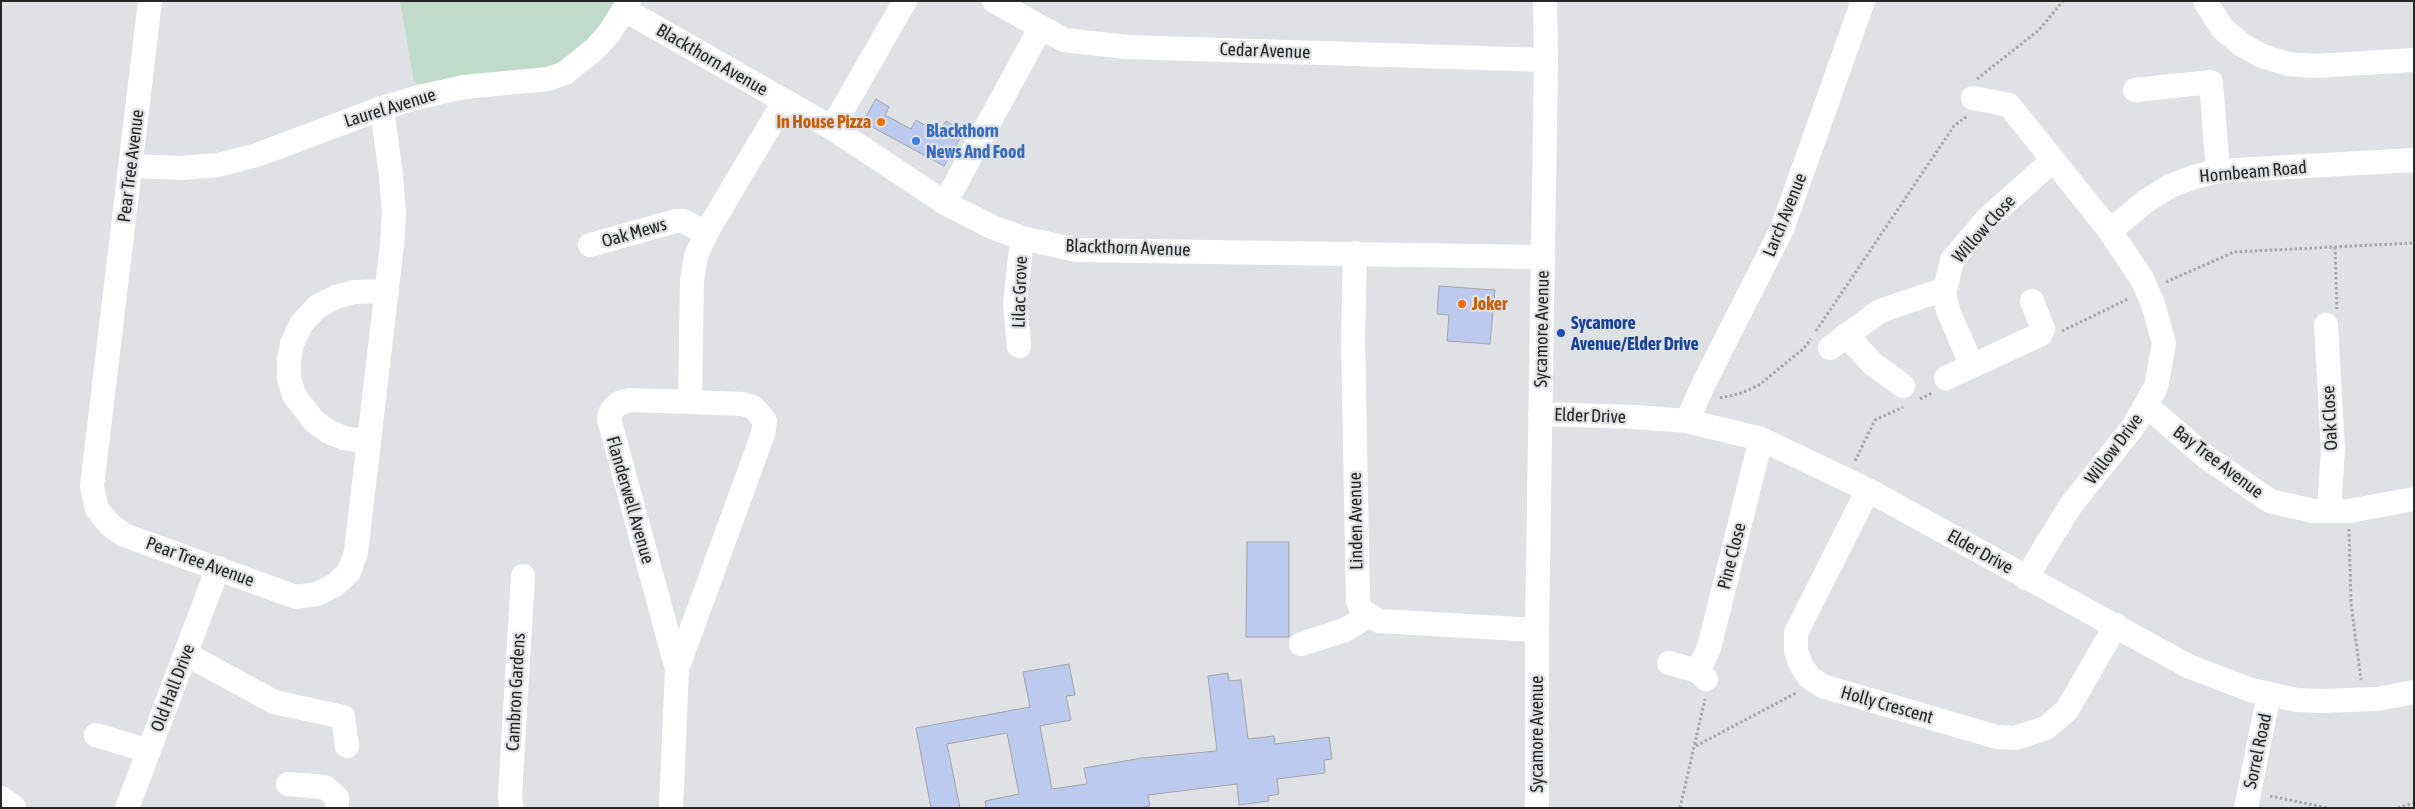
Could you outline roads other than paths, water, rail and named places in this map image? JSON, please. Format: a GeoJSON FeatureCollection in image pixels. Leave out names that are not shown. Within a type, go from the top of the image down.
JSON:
{"type":"FeatureCollection","features":[{"type":"Feature","properties":{"kind":"street","name":"Pear Tree Avenue"},"geometry":{"type":"LineString","coordinates":[[150,1],[92,486],[97,509],[110,525],[124,536],[296,597],[317,594],[335,585],[349,572],[356,552],[387,291],[394,213],[387,138],[382,108]]}},
{"type":"Feature","properties":{"kind":"street"},"geometry":{"type":"LineString","coordinates":[[832,128],[905,1]]}},
{"type":"Feature","properties":{"kind":"street","name":"Cedar Avenue"},"geometry":{"type":"LineString","coordinates":[[994,1],[1064,40],[1127,47],[1546,60]]}},
{"type":"Feature","properties":{"kind":"street","name":"Sycamore Avenue"},"geometry":{"type":"LineString","coordinates":[[1537,808],[1537,630],[1546,60],[1545,1]]}},
{"type":"Feature","properties":{"kind":"street","name":"Larch Avenue"},"geometry":{"type":"LineString","coordinates":[[1691,412],[1782,229],[1863,1]]}},
{"type":"Feature","properties":{"kind":"street"},"geometry":{"type":"LineString","coordinates":[[2205,1],[2222,28],[2242,45],[2262,56],[2288,64],[2315,66],[2414,60]]}},
{"type":"Feature","properties":{"kind":"street","name":"Laurel Avenue"},"geometry":{"type":"LineString","coordinates":[[131,166],[181,168],[218,165],[258,155],[382,108],[464,87],[548,79],[565,73],[596,48],[627,5]]}},
{"type":"Feature","properties":{"kind":"street","name":"Blackthorn Avenue"},"geometry":{"type":"LineString","coordinates":[[627,5],[784,102],[832,128],[945,203],[992,227],[1022,238],[1077,250],[1543,256]]}},
{"type":"Feature","properties":{"kind":"street"},"geometry":{"type":"LineString","coordinates":[[945,203],[1041,27]]}},
{"type":"Feature","properties":{"kind":"street"},"geometry":{"type":"LineString","coordinates":[[2135,90],[2211,82],[2218,171]]}},
{"type":"Feature","properties":{"kind":"street"},"geometry":{"type":"LineString","coordinates":[[1973,98],[2009,105],[2110,231]]}},
{"type":"Feature","properties":{"kind":"street"},"geometry":{"type":"LineString","coordinates":[[690,402],[692,280],[696,256],[706,233],[784,102]]}},
{"type":"Feature","properties":{"kind":"street","name":"Hornbeam Road"},"geometry":{"type":"LineString","coordinates":[[2110,231],[2146,201],[2170,186],[2218,171],[2414,160]]}},
{"type":"Feature","properties":{"kind":"street","name":"Willow Close"},"geometry":{"type":"LineString","coordinates":[[1972,366],[1949,313],[1945,288],[1952,260],[1988,219],[2052,161]]}},
{"type":"Feature","properties":{"kind":"street","name":"Oak Mews"},"geometry":{"type":"LineString","coordinates":[[590,245],[676,220],[683,221],[706,233]]}},
{"type":"Feature","properties":{"kind":"street","name":"Willow Drive"},"geometry":{"type":"LineString","coordinates":[[2026,578],[2071,505],[2133,428],[2156,387],[2164,343],[2160,324],[2147,290],[2110,231]]}},
{"type":"Feature","properties":{"kind":"street","name":"Lilac Grove"},"geometry":{"type":"LineString","coordinates":[[1019,346],[1015,304],[1022,238]]}},
{"type":"Feature","properties":{"kind":"street","name":"Linden Avenue"},"geometry":{"type":"LineString","coordinates":[[1355,253],[1354,344],[1358,602],[1368,616]]}},
{"type":"Feature","properties":{"kind":"street"},"geometry":{"type":"LineString","coordinates":[[1911,396],[1873,364],[1838,342],[1880,310],[1945,288]]}},
{"type":"Feature","properties":{"kind":"street"},"geometry":{"type":"LineString","coordinates":[[369,442],[344,438],[329,432],[314,421],[294,395],[289,378],[289,360],[292,344],[301,324],[318,306],[336,297],[354,292],[387,291]]}},
{"type":"Feature","properties":{"kind":"street"},"geometry":{"type":"LineString","coordinates":[[1946,378],[2041,334],[2044,329],[2032,301]]}},
{"type":"Feature","properties":{"kind":"street","name":"Oak Close"},"geometry":{"type":"LineString","coordinates":[[2326,325],[2333,450],[2339,511]]}},
{"type":"Feature","properties":{"kind":"street","name":"Flanderwell Avenue"},"geometry":{"type":"LineString","coordinates":[[671,808],[677,669],[763,434],[764,421],[753,407],[742,404],[625,402],[619,403],[611,411],[609,419],[677,669]]}},
{"type":"Feature","properties":{"kind":"street","name":"Bay Tree Avenue"},"geometry":{"type":"LineString","coordinates":[[2146,406],[2206,457],[2270,501],[2292,508],[2339,511],[2414,499]]}},
{"type":"Feature","properties":{"kind":"street","name":"Elder Drive"},"geometry":{"type":"LineString","coordinates":[[1540,414],[1635,417],[1691,412],[1761,439],[1868,490],[2026,578],[2206,674],[2270,694],[2305,700],[2364,700],[2414,692]]}},
{"type":"Feature","properties":{"kind":"street","name":"Pine Close"},"geometry":{"type":"LineString","coordinates":[[1669,663],[1702,675],[1761,439]]}},
{"type":"Feature","properties":{"kind":"street","name":"Holly Crescent"},"geometry":{"type":"LineString","coordinates":[[1868,490],[1796,633],[1796,651],[1801,665],[1810,677],[1822,686],[1997,737],[2015,738],[2046,728],[2067,710],[2116,625]]}},
{"type":"Feature","properties":{"kind":"street","name":"Old Hall Drive"},"geometry":{"type":"LineString","coordinates":[[127,808],[218,568]]}},
{"type":"Feature","properties":{"kind":"street","name":"Cambron Gardens"},"geometry":{"type":"LineString","coordinates":[[512,808],[510,795],[523,576]]}},
{"type":"Feature","properties":{"kind":"street"},"geometry":{"type":"LineString","coordinates":[[1301,644],[1345,630],[1368,616],[1380,621],[1537,630]]}},
{"type":"Feature","properties":{"kind":"street"},"geometry":{"type":"LineString","coordinates":[[186,654],[274,702],[343,717],[347,746]]}},
{"type":"Feature","properties":{"kind":"street","name":"Sorrel Road"},"geometry":{"type":"LineString","coordinates":[[2248,800],[2270,694]]}},
{"type":"Feature","properties":{"kind":"street"},"geometry":{"type":"LineString","coordinates":[[96,735],[149,751]]}},
{"type":"Feature","properties":{"kind":"street"},"geometry":{"type":"LineString","coordinates":[[288,784],[325,786],[337,798],[337,808]]}},
{"type":"Feature","properties":{"kind":"place","name":"In House Pizza"},"geometry":{"type":"Point","coordinates":[881,122]}},
{"type":"Feature","properties":{"kind":"place","name":"Blackthorn News And Food"},"geometry":{"type":"Point","coordinates":[916,141]}},
{"type":"Feature","properties":{"kind":"place","name":"Joker"},"geometry":{"type":"Point","coordinates":[1462,304]}},
{"type":"Feature","properties":{"kind":"place","name":"Sycamore Avenue/Elder Drive"},"geometry":{"type":"Point","coordinates":[1561,333]}}]}
